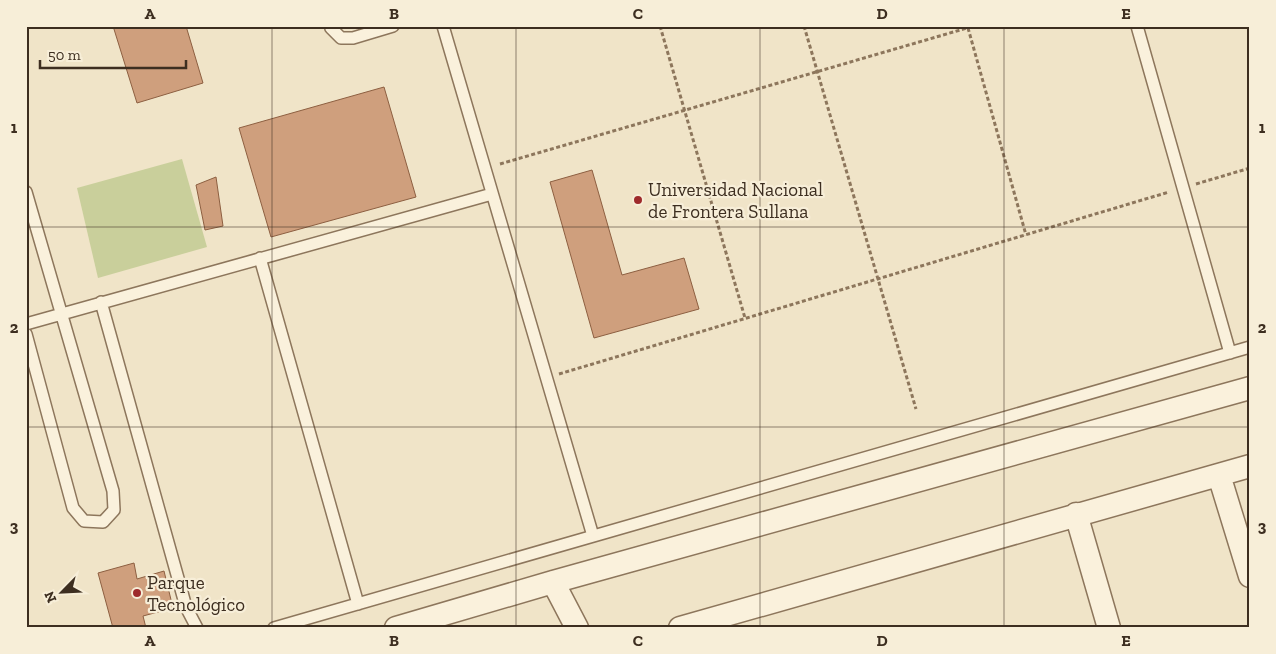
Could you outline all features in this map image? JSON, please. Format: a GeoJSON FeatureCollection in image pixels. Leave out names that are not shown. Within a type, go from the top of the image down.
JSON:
{"type":"FeatureCollection","features":[{"type":"Feature","properties":{"kind":"street"},"geometry":{"type":"LineString","coordinates":[[396,628],[553,582],[1250,388]]}},
{"type":"Feature","properties":{"kind":"street"},"geometry":{"type":"LineString","coordinates":[[680,628],[1250,466]]}},
{"type":"Feature","properties":{"kind":"street"},"geometry":{"type":"LineString","coordinates":[[1219,475],[1250,576]]}},
{"type":"Feature","properties":{"kind":"street"},"geometry":{"type":"LineString","coordinates":[[1076,514],[1109,628]]}},
{"type":"Feature","properties":{"kind":"street"},"geometry":{"type":"LineString","coordinates":[[553,582],[577,628]]}},
{"type":"Feature","properties":{"kind":"lane"},"geometry":{"type":"LineString","coordinates":[[332,26],[341,38],[353,38],[393,26]]}},
{"type":"Feature","properties":{"kind":"lane"},"geometry":{"type":"LineString","coordinates":[[443,26],[593,536]]}},
{"type":"Feature","properties":{"kind":"lane"},"geometry":{"type":"LineString","coordinates":[[1137,26],[1230,353]]}},
{"type":"Feature","properties":{"kind":"lane"},"geometry":{"type":"LineString","coordinates":[[26,192],[113,491],[114,510],[103,522],[84,521],[73,508],[26,334]]}},
{"type":"Feature","properties":{"kind":"lane"},"geometry":{"type":"LineString","coordinates":[[26,324],[492,194]]}},
{"type":"Feature","properties":{"kind":"lane"},"geometry":{"type":"LineString","coordinates":[[260,258],[358,604]]}},
{"type":"Feature","properties":{"kind":"lane"},"geometry":{"type":"LineString","coordinates":[[101,302],[186,607],[197,628]]}},
{"type":"Feature","properties":{"kind":"lane"},"geometry":{"type":"LineString","coordinates":[[274,628],[1250,347]]}},
{"type":"Feature","properties":{"kind":"path"},"geometry":{"type":"LineString","coordinates":[[660,26],[745,318]]}},
{"type":"Feature","properties":{"kind":"path"},"geometry":{"type":"LineString","coordinates":[[804,26],[916,409]]}},
{"type":"Feature","properties":{"kind":"path"},"geometry":{"type":"LineString","coordinates":[[484,169],[974,26]]}},
{"type":"Feature","properties":{"kind":"path"},"geometry":{"type":"LineString","coordinates":[[968,27],[1026,234]]}},
{"type":"Feature","properties":{"kind":"path"},"geometry":{"type":"LineString","coordinates":[[546,377],[1250,168]]}},
{"type":"Feature","properties":{"kind":"green space"},"geometry":{"type":"Polygon","coordinates":[[[182,159],[207,247],[98,278],[77,188],[182,159]]]}},
{"type":"Feature","properties":{"kind":"building"},"geometry":{"type":"Polygon","coordinates":[[[113,26],[186,26],[203,83],[137,103],[113,26]]]}},
{"type":"Feature","properties":{"kind":"building"},"geometry":{"type":"Polygon","coordinates":[[[384,87],[416,197],[271,237],[239,128],[384,87]]]}},
{"type":"Feature","properties":{"kind":"building"},"geometry":{"type":"Polygon","coordinates":[[[592,170],[622,275],[684,258],[699,309],[594,338],[550,182],[592,170]]]}},
{"type":"Feature","properties":{"kind":"building"},"geometry":{"type":"Polygon","coordinates":[[[216,177],[223,226],[205,230],[196,185],[216,177]]]}},
{"type":"Feature","properties":{"kind":"building","name":"Parque Tecnológico"},"geometry":{"type":"Polygon","coordinates":[[[134,563],[137,579],[164,571],[173,608],[143,616],[146,628],[113,628],[98,573],[134,563]]]}},
{"type":"Feature","properties":{"kind":"place","name":"Universidad Nacional de Frontera Sullana"},"geometry":{"type":"Point","coordinates":[638,200]}},
{"type":"Feature","properties":{"kind":"place","name":"Parque Tecnológico"},"geometry":{"type":"Point","coordinates":[137,593]}}]}
